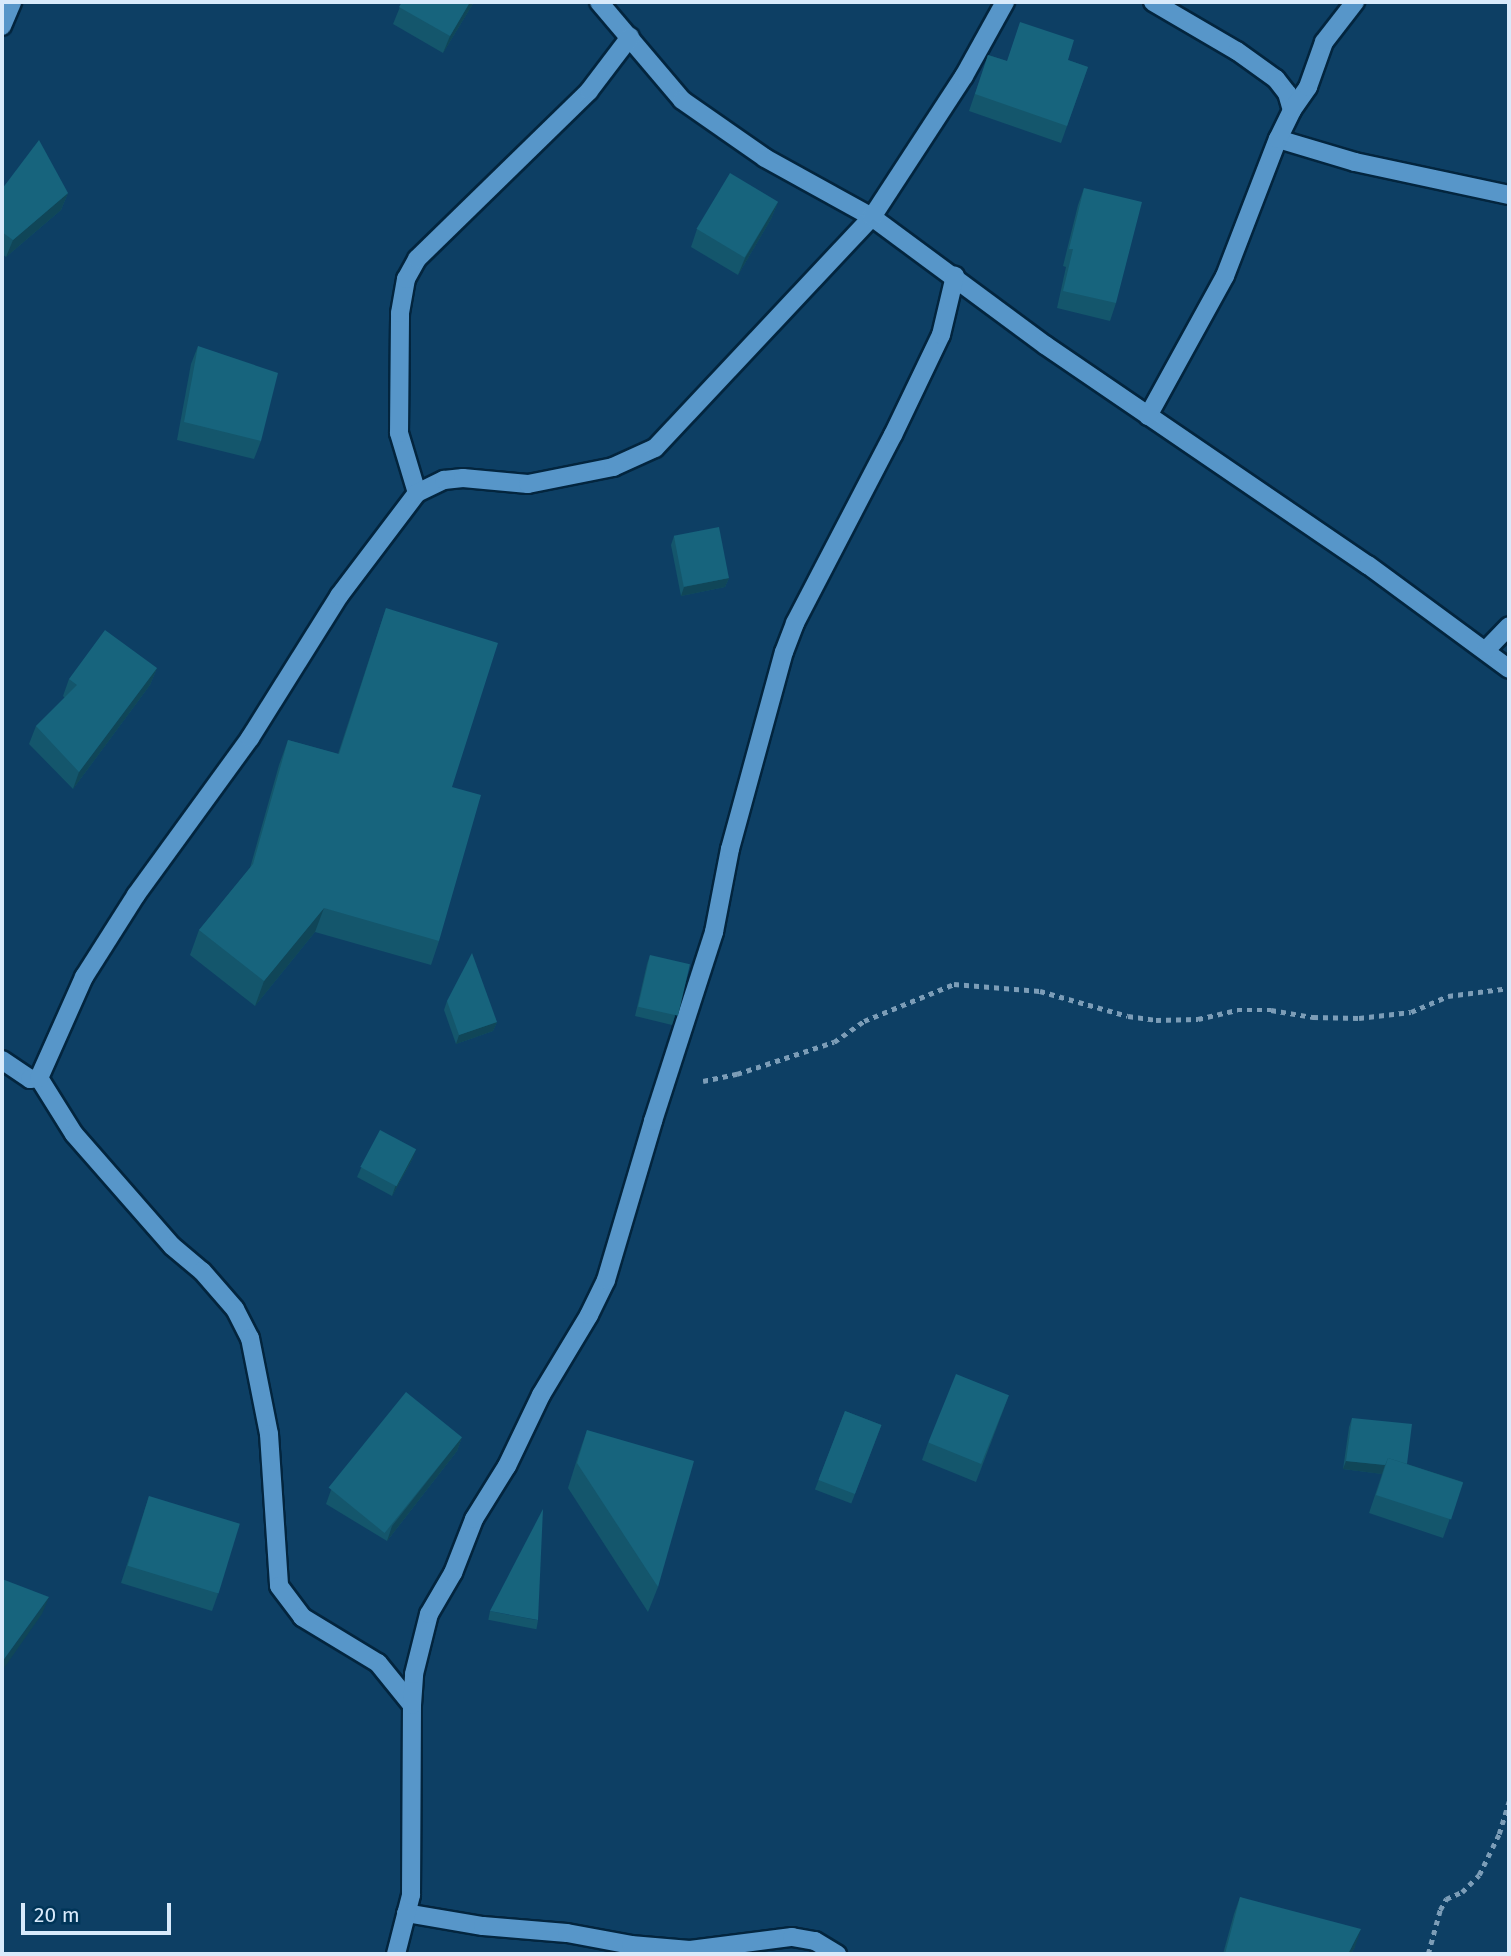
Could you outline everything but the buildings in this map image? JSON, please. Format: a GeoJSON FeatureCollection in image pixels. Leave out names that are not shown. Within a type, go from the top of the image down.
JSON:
{"type":"FeatureCollection","features":[{"type":"Feature","properties":{"kind":"street"},"geometry":{"type":"LineString","coordinates":[[2,26],[12,2]]}},
{"type":"Feature","properties":{"kind":"street"},"geometry":{"type":"LineString","coordinates":[[599,2],[682,100],[765,158],[872,217],[1045,345],[1368,565],[1509,669]]}},
{"type":"Feature","properties":{"kind":"street"},"geometry":{"type":"LineString","coordinates":[[39,1078],[84,977],[136,895],[250,738],[339,596],[417,494],[444,480],[463,478],[528,484],[613,467],[656,448],[872,217],[964,76],[1004,2]]}},
{"type":"Feature","properties":{"kind":"street"},"geometry":{"type":"LineString","coordinates":[[1153,2],[1237,51],[1276,79],[1287,93],[1292,110]]}},
{"type":"Feature","properties":{"kind":"street"},"geometry":{"type":"LineString","coordinates":[[1148,416],[1225,276],[1278,139],[1292,110],[1308,87],[1324,42],[1355,2]]}},
{"type":"Feature","properties":{"kind":"street"},"geometry":{"type":"LineString","coordinates":[[417,494],[402,453],[399,433],[400,313],[406,279],[417,259],[589,92],[630,37]]}},
{"type":"Feature","properties":{"kind":"street"},"geometry":{"type":"LineString","coordinates":[[1278,139],[1355,162],[1509,195]]}},
{"type":"Feature","properties":{"kind":"street"},"geometry":{"type":"LineString","coordinates":[[396,1954],[411,1895],[412,1704],[414,1674],[429,1614],[453,1573],[474,1519],[507,1466],[541,1395],[589,1315],[606,1280],[714,932],[730,849],[788,642],[941,335],[955,276]]}},
{"type":"Feature","properties":{"kind":"street"},"geometry":{"type":"LineString","coordinates":[[1486,650],[1509,626]]}},
{"type":"Feature","properties":{"kind":"street"},"geometry":{"type":"LineString","coordinates":[[2,1060],[30,1079],[39,1078]]}},
{"type":"Feature","properties":{"kind":"street"},"geometry":{"type":"LineString","coordinates":[[39,1078],[74,1134],[172,1246],[202,1271],[235,1309],[250,1338],[269,1434],[276,1568],[279,1586],[288,1602],[302,1617],[378,1664],[412,1704]]}},
{"type":"Feature","properties":{"kind":"street"},"geometry":{"type":"LineString","coordinates":[[407,1913],[483,1926],[567,1933],[631,1945],[690,1950],[792,1937],[815,1941],[837,1954]]}},
{"type":"Feature","properties":{"kind":"path"},"geometry":{"type":"LineString","coordinates":[[664,1089],[737,1074],[834,1042],[864,1021],[954,984],[1040,991],[1128,1016],[1156,1020],[1198,1018],[1237,1010],[1271,1010],[1313,1017],[1359,1018],[1411,1012],[1448,996],[1509,988]]}},
{"type":"Feature","properties":{"kind":"path"},"geometry":{"type":"LineString","coordinates":[[1428,1954],[1440,1910],[1446,1899],[1462,1892],[1479,1875],[1499,1834],[1509,1802]]}}]}
